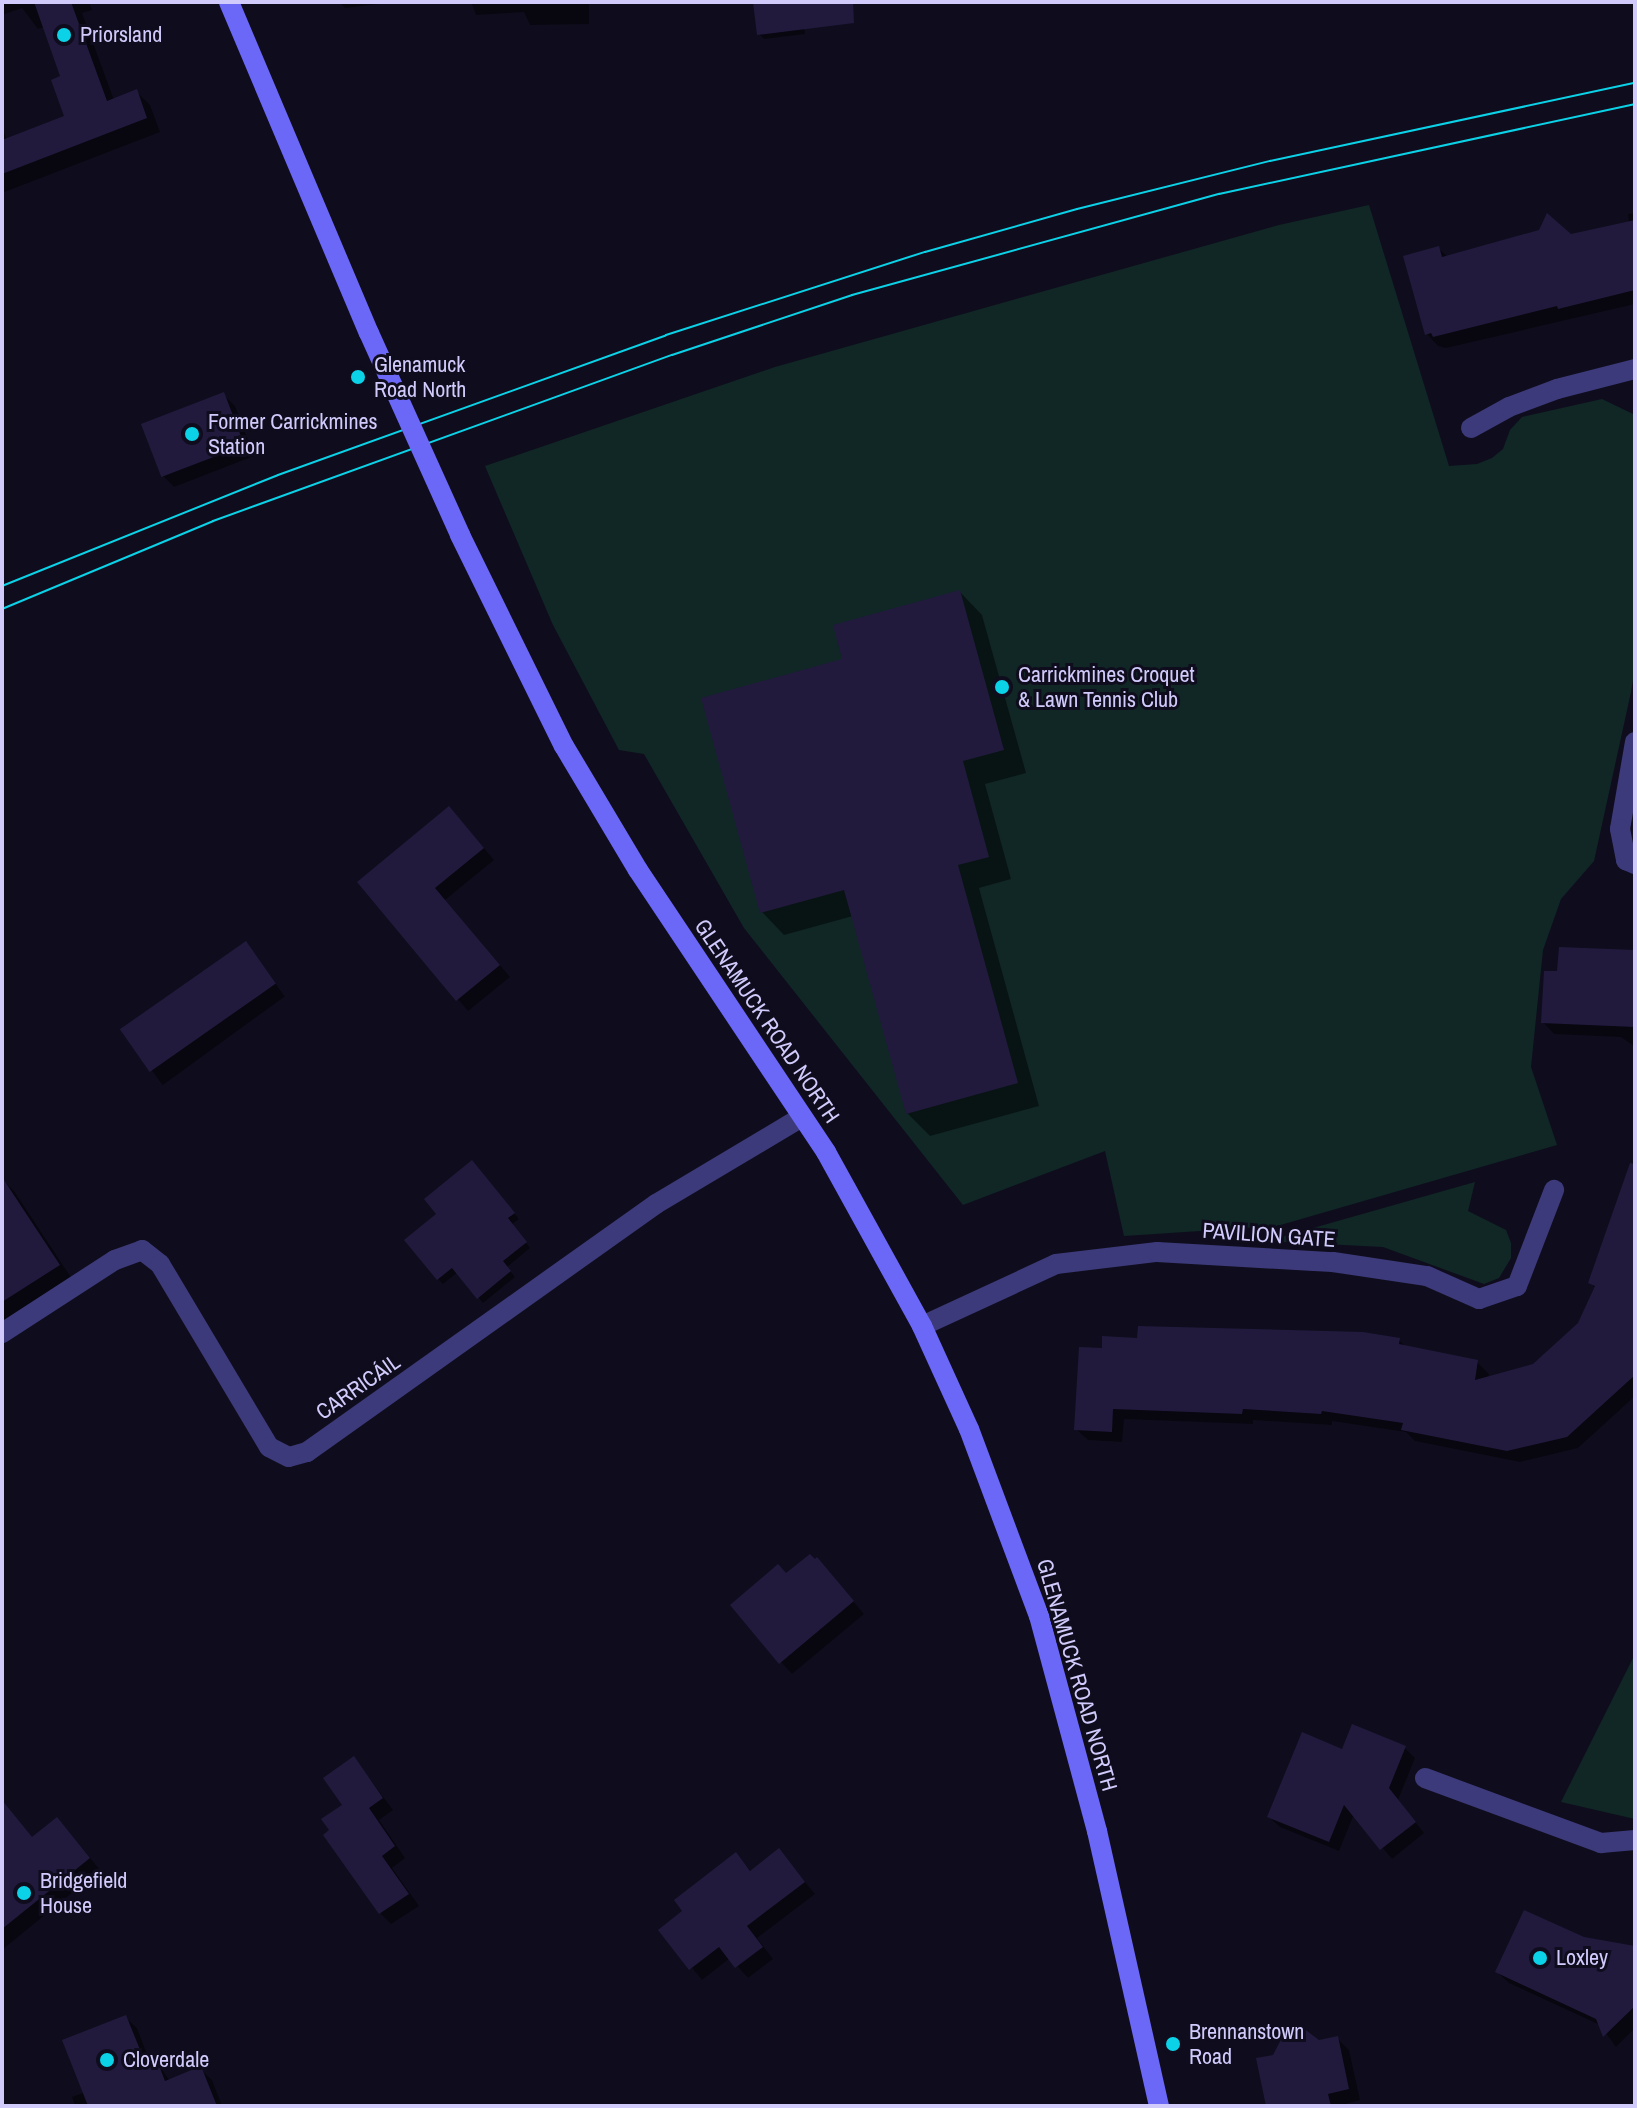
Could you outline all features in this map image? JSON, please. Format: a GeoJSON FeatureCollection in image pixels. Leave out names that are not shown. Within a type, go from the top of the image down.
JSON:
{"type":"FeatureCollection","features":[{"type":"Feature","properties":{"kind":"main road","name":"GLENAMUCK ROAD NORTH"},"geometry":{"type":"LineString","coordinates":[[229,2],[369,333],[460,535],[564,746],[638,870],[826,1152],[922,1326],[969,1429],[1039,1616],[1097,1831],[1159,2106]]}},
{"type":"Feature","properties":{"kind":"street"},"geometry":{"type":"LineString","coordinates":[[1471,428],[1509,407],[1557,389],[1635,369]]}},
{"type":"Feature","properties":{"kind":"street"},"geometry":{"type":"LineString","coordinates":[[1635,742],[1620,829],[1626,860],[1635,864]]}},
{"type":"Feature","properties":{"kind":"street","name":"CARRICÁIL"},"geometry":{"type":"LineString","coordinates":[[2,1333],[115,1260],[142,1250],[160,1264],[269,1447],[289,1457],[307,1452],[656,1204],[802,1117]]}},
{"type":"Feature","properties":{"kind":"street","name":"PAVILION GATE"},"geometry":{"type":"LineString","coordinates":[[922,1326],[1056,1264],[1157,1252],[1333,1262],[1427,1276],[1479,1299],[1517,1286],[1554,1190]]}},
{"type":"Feature","properties":{"kind":"street"},"geometry":{"type":"LineString","coordinates":[[1425,1778],[1601,1843],[1635,1840]]}},
{"type":"Feature","properties":{"kind":"green space","name":"Carrickmines Croquet & Lawn Tennis Club"},"geometry":{"type":"Polygon","coordinates":[[[1369,205],[1449,466],[1477,464],[1492,458],[1503,449],[1510,430],[1522,417],[1602,399],[1635,415],[1635,667],[1631,692],[1594,861],[1561,899],[1543,950],[1531,1067],[1557,1145],[1277,1226],[1124,1236],[1105,1151],[963,1205],[744,928],[644,754],[619,750],[553,625],[485,466],[775,367],[1279,225],[1369,205]]]}},
{"type":"Feature","properties":{"kind":"green space"},"geometry":{"type":"Polygon","coordinates":[[[1475,1182],[1468,1211],[1506,1230],[1511,1243],[1511,1258],[1499,1278],[1484,1284],[1383,1247],[1267,1241],[1475,1182]]]}},
{"type":"Feature","properties":{"kind":"green space"},"geometry":{"type":"Polygon","coordinates":[[[1635,1654],[1635,1819],[1561,1802],[1635,1654]]]}},
{"type":"Feature","properties":{"kind":"building"},"geometry":{"type":"Polygon","coordinates":[[[34,2],[71,2],[107,101],[137,89],[147,118],[2,174],[2,140],[64,116],[51,80],[60,76],[34,2]]]}},
{"type":"Feature","properties":{"kind":"building"},"geometry":{"type":"Polygon","coordinates":[[[753,2],[853,2],[854,23],[757,35],[753,2]]]}},
{"type":"Feature","properties":{"kind":"building"},"geometry":{"type":"Polygon","coordinates":[[[1547,213],[1571,234],[1635,220],[1635,290],[1433,337],[1431,333],[1425,335],[1403,256],[1439,246],[1442,257],[1539,230],[1547,213]]]}},
{"type":"Feature","properties":{"kind":"building","name":"Former Carrickmines Station"},"geometry":{"type":"Polygon","coordinates":[[[224,392],[244,445],[161,477],[141,424],[224,392]]]}},
{"type":"Feature","properties":{"kind":"building"},"geometry":{"type":"Polygon","coordinates":[[[960,590],[1004,750],[963,761],[989,857],[958,865],[1018,1083],[906,1114],[844,890],[760,913],[701,698],[842,659],[833,625],[960,590]]]}},
{"type":"Feature","properties":{"kind":"building"},"geometry":{"type":"Polygon","coordinates":[[[449,806],[484,848],[435,888],[500,965],[456,1001],[357,882],[449,806]]]}},
{"type":"Feature","properties":{"kind":"building"},"geometry":{"type":"Polygon","coordinates":[[[246,941],[276,984],[150,1072],[120,1029],[246,941]]]}},
{"type":"Feature","properties":{"kind":"building"},"geometry":{"type":"Polygon","coordinates":[[[1559,947],[1635,950],[1635,1027],[1541,1023],[1544,971],[1557,971],[1559,947]]]}},
{"type":"Feature","properties":{"kind":"building"},"geometry":{"type":"Polygon","coordinates":[[[472,1160],[515,1213],[508,1218],[527,1242],[503,1261],[511,1271],[477,1299],[452,1268],[437,1280],[404,1240],[436,1214],[424,1199],[472,1160]]]}},
{"type":"Feature","properties":{"kind":"building"},"geometry":{"type":"Polygon","coordinates":[[[1630,1163],[1635,1164],[1635,1375],[1567,1437],[1507,1451],[1401,1430],[1403,1423],[1322,1411],[1321,1414],[1243,1409],[1242,1414],[1113,1409],[1112,1432],[1074,1430],[1079,1347],[1102,1348],[1102,1336],[1137,1338],[1138,1326],[1363,1332],[1400,1338],[1399,1344],[1478,1360],[1475,1380],[1533,1364],[1578,1323],[1595,1286],[1588,1283],[1630,1163]]]}},
{"type":"Feature","properties":{"kind":"building"},"geometry":{"type":"Polygon","coordinates":[[[2,1177],[60,1265],[2,1302],[2,1177]]]}},
{"type":"Feature","properties":{"kind":"building"},"geometry":{"type":"Polygon","coordinates":[[[810,1554],[815,1559],[817,1557],[854,1601],[779,1664],[730,1605],[778,1564],[786,1573],[810,1554]]]}},
{"type":"Feature","properties":{"kind":"building"},"geometry":{"type":"Polygon","coordinates":[[[1352,1724],[1406,1746],[1389,1788],[1416,1822],[1380,1850],[1344,1805],[1329,1842],[1267,1817],[1302,1732],[1342,1749],[1352,1724]]]}},
{"type":"Feature","properties":{"kind":"building"},"geometry":{"type":"Polygon","coordinates":[[[354,1756],[383,1798],[369,1808],[395,1846],[382,1856],[409,1894],[379,1914],[323,1835],[329,1830],[321,1819],[342,1805],[323,1778],[354,1756]]]}},
{"type":"Feature","properties":{"kind":"building","name":"Bridgefield House"},"geometry":{"type":"Polygon","coordinates":[[[2,1800],[32,1837],[57,1817],[90,1858],[2,1929],[2,1800]]]}},
{"type":"Feature","properties":{"kind":"building"},"geometry":{"type":"Polygon","coordinates":[[[779,1848],[805,1882],[747,1926],[763,1947],[735,1968],[719,1947],[689,1970],[658,1930],[682,1911],[674,1900],[736,1852],[750,1871],[779,1848]]]}},
{"type":"Feature","properties":{"kind":"building"},"geometry":{"type":"Polygon","coordinates":[[[1524,1910],[1584,1937],[1635,1946],[1635,2006],[1603,2037],[1596,2019],[1495,1972],[1524,1910]]]}},
{"type":"Feature","properties":{"kind":"building","name":"Cloverdale"},"geometry":{"type":"Polygon","coordinates":[[[126,2015],[145,2062],[156,2058],[165,2081],[201,2066],[217,2106],[88,2106],[62,2040],[126,2015]]]}},
{"type":"Feature","properties":{"kind":"building"},"geometry":{"type":"Polygon","coordinates":[[[1299,2025],[1319,2040],[1338,2036],[1349,2089],[1328,2094],[1331,2106],[1266,2106],[1256,2058],[1273,2055],[1286,2030],[1299,2025]]]}},
{"type":"Feature","properties":{"kind":"tram line"},"geometry":{"type":"LineString","coordinates":[[2,586],[278,475],[666,335],[925,252],[1077,209],[1270,161],[1635,83]]}},
{"type":"Feature","properties":{"kind":"tram line"},"geometry":{"type":"LineString","coordinates":[[2,609],[213,521],[672,355],[852,295],[1219,194],[1635,104]]}},
{"type":"Feature","properties":{"kind":"place","name":"Priorsland"},"geometry":{"type":"Point","coordinates":[64,35]}},
{"type":"Feature","properties":{"kind":"place","name":"Glenamuck Road North"},"geometry":{"type":"Point","coordinates":[358,377]}},
{"type":"Feature","properties":{"kind":"place","name":"Former Carrickmines Station"},"geometry":{"type":"Point","coordinates":[192,434]}},
{"type":"Feature","properties":{"kind":"place","name":"Carrickmines Croquet & Lawn Tennis Club"},"geometry":{"type":"Point","coordinates":[1002,687]}},
{"type":"Feature","properties":{"kind":"place","name":"Bridgefield House"},"geometry":{"type":"Point","coordinates":[24,1893]}},
{"type":"Feature","properties":{"kind":"place","name":"Loxley"},"geometry":{"type":"Point","coordinates":[1540,1958]}},
{"type":"Feature","properties":{"kind":"place","name":"Brennanstown Road"},"geometry":{"type":"Point","coordinates":[1173,2044]}},
{"type":"Feature","properties":{"kind":"place","name":"Cloverdale"},"geometry":{"type":"Point","coordinates":[107,2060]}}]}
